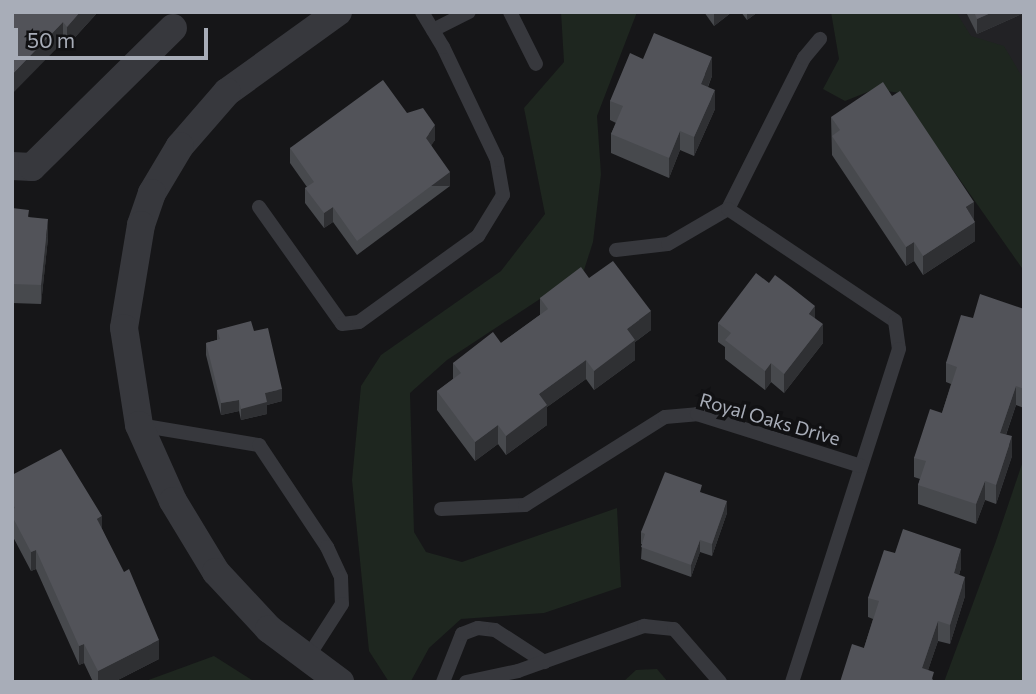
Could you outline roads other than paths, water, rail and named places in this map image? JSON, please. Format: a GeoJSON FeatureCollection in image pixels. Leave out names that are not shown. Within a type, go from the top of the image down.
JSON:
{"type":"FeatureCollection","features":[{"type":"Feature","properties":{"kind":"street"},"geometry":{"type":"LineString","coordinates":[[338,12],[227,92],[180,146],[152,193],[128,285],[124,328],[139,425],[173,500],[216,572],[269,629],[340,682]]}},
{"type":"Feature","properties":{"kind":"street"},"geometry":{"type":"LineString","coordinates":[[12,166],[32,167],[173,28]]}},
{"type":"Feature","properties":{"kind":"lane"},"geometry":{"type":"LineString","coordinates":[[259,207],[342,324],[359,322],[478,236],[503,195],[498,160],[422,12]]}},
{"type":"Feature","properties":{"kind":"lane"},"geometry":{"type":"LineString","coordinates":[[433,30],[469,12]]}},
{"type":"Feature","properties":{"kind":"lane"},"geometry":{"type":"LineString","coordinates":[[510,12],[536,64]]}},
{"type":"Feature","properties":{"kind":"lane"},"geometry":{"type":"LineString","coordinates":[[616,250],[668,244],[728,209],[804,58],[820,39]]}},
{"type":"Feature","properties":{"kind":"lane","name":"Royal Oaks Drive"},"geometry":{"type":"LineString","coordinates":[[728,209],[895,321],[899,349],[792,682]]}},
{"type":"Feature","properties":{"kind":"lane","name":"Royal Oaks Drive"},"geometry":{"type":"LineString","coordinates":[[441,509],[525,505],[665,417],[697,414],[861,466]]}},
{"type":"Feature","properties":{"kind":"lane"},"geometry":{"type":"LineString","coordinates":[[139,425],[239,439],[259,445],[327,547],[341,577],[342,604],[308,657]]}},
{"type":"Feature","properties":{"kind":"lane"},"geometry":{"type":"LineString","coordinates":[[466,682],[515,676],[544,662],[645,626],[674,629],[720,682]]}},
{"type":"Feature","properties":{"kind":"lane"},"geometry":{"type":"LineString","coordinates":[[443,682],[462,634],[478,628],[495,630],[544,662]]}}]}
